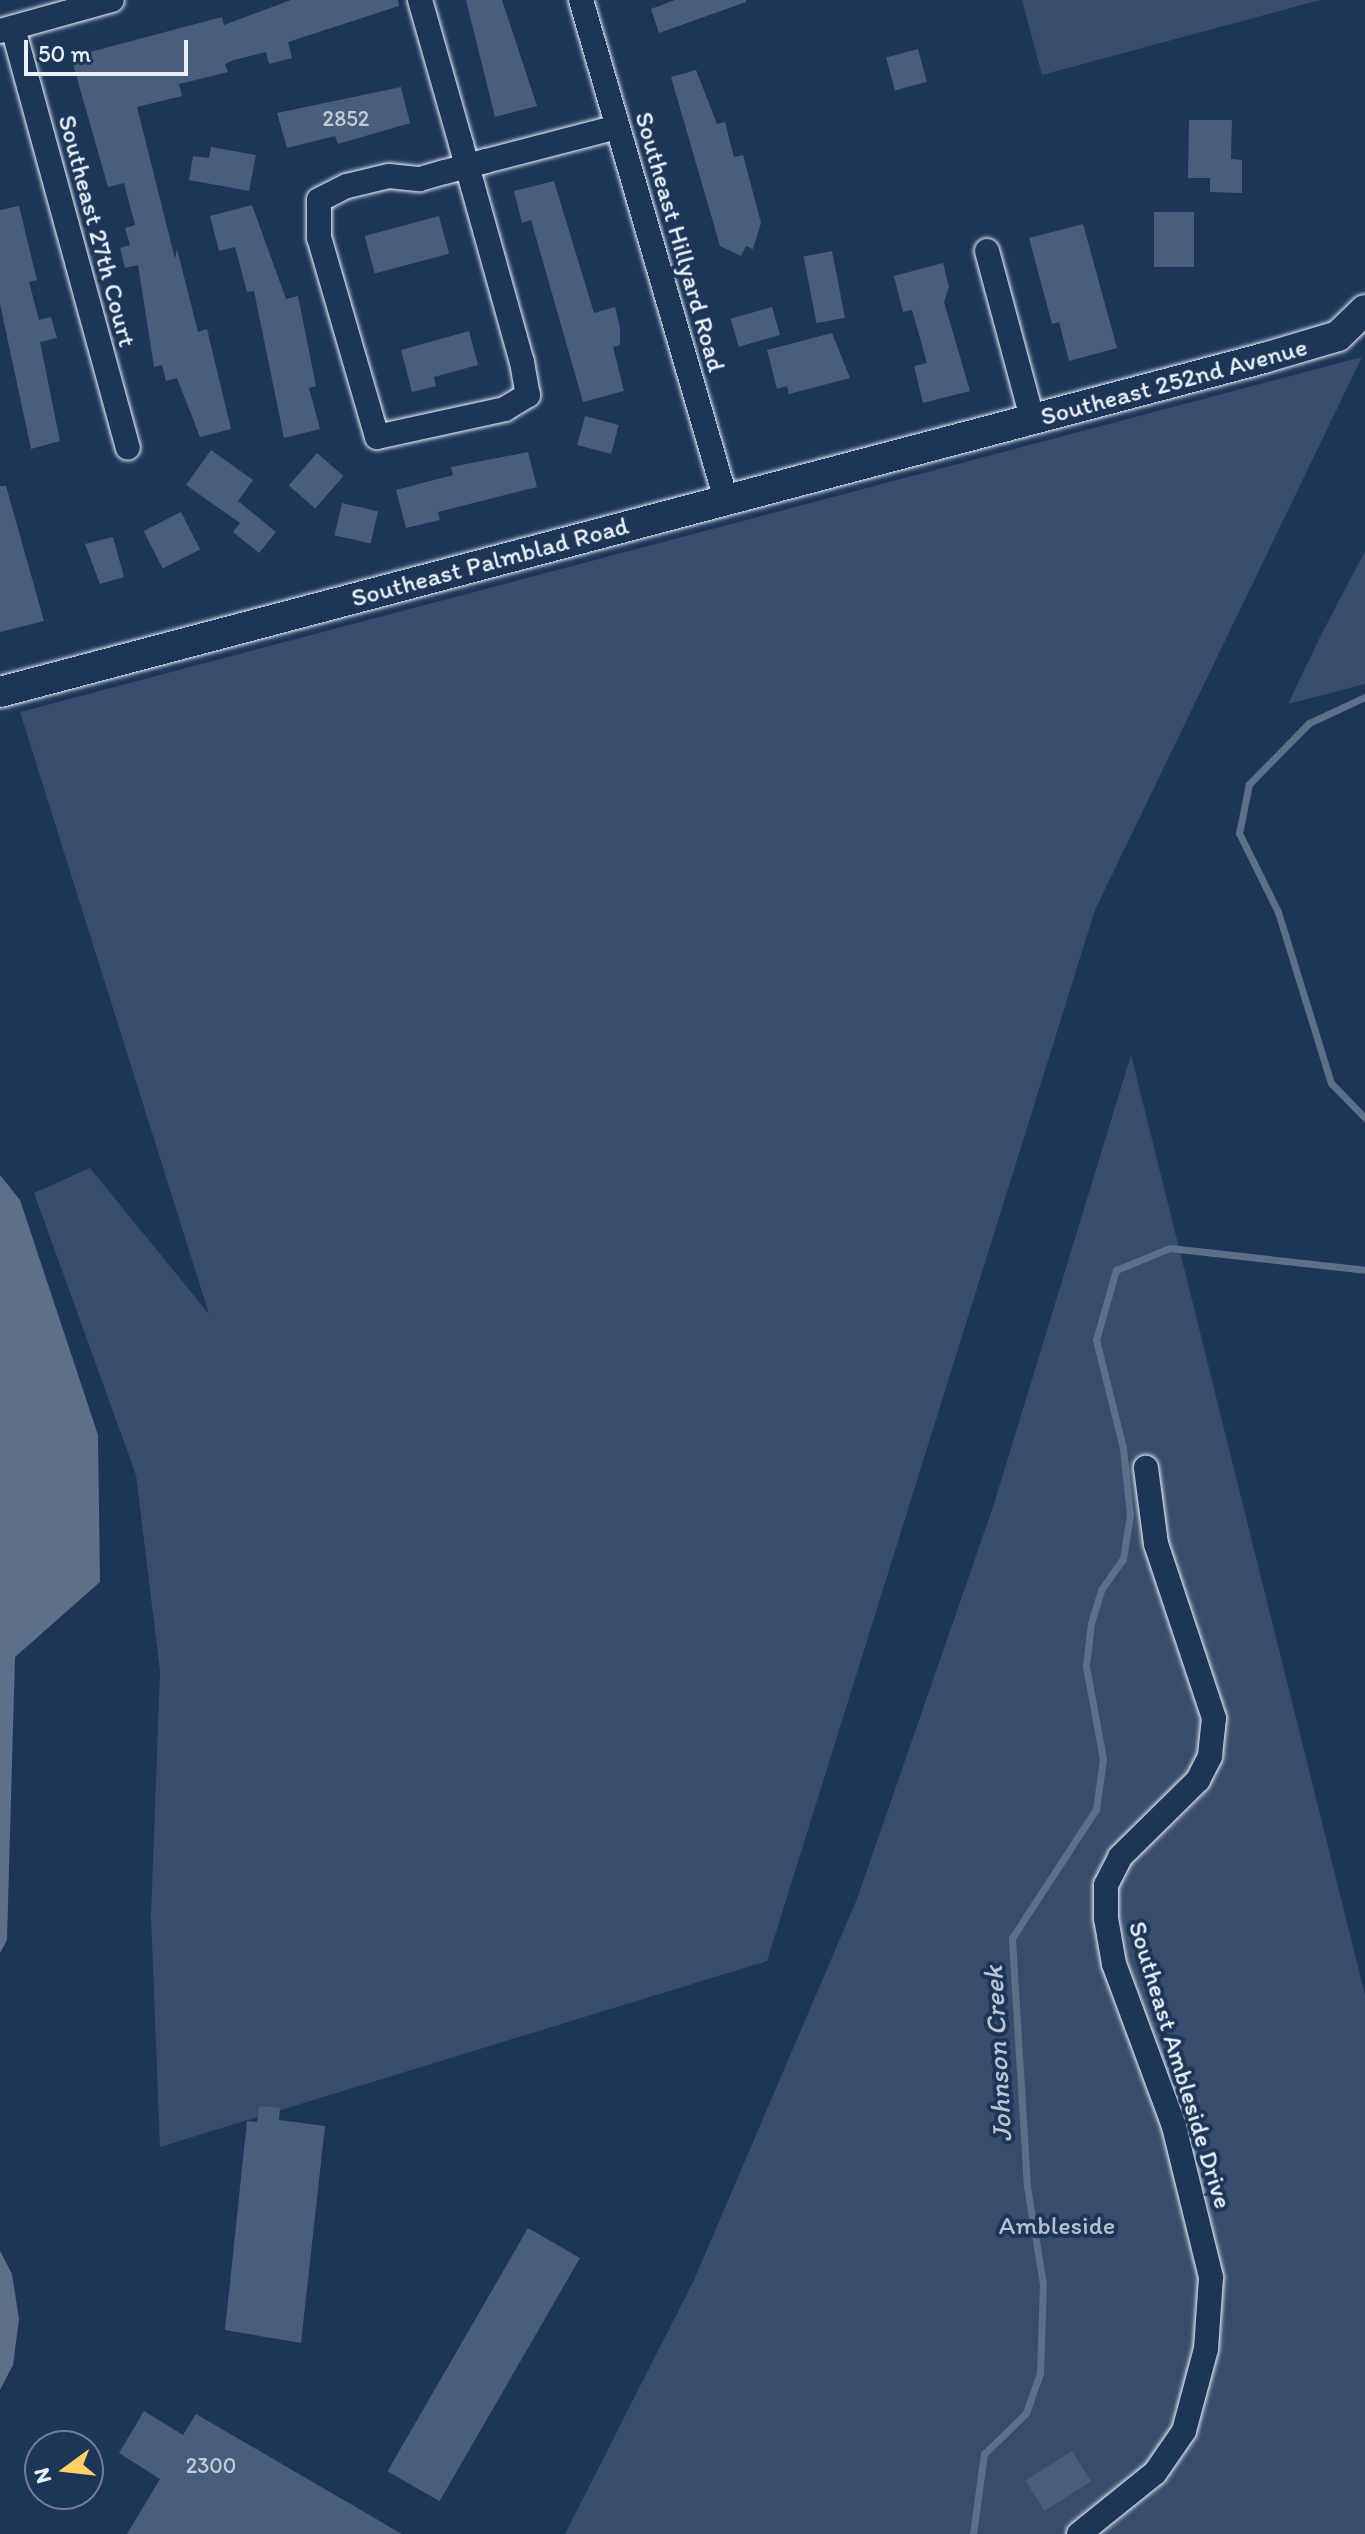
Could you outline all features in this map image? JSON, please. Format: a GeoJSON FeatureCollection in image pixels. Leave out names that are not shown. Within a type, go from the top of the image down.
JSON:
{"type":"FeatureCollection","features":[{"type":"Feature","properties":{"kind":"street"},"geometry":{"type":"LineString","coordinates":[[7,30],[112,0]]}},
{"type":"Feature","properties":{"kind":"street"},"geometry":{"type":"LineString","coordinates":[[420,0],[467,166],[528,395],[505,409],[377,437],[319,238],[319,200],[347,186],[467,166],[617,127]]}},
{"type":"Feature","properties":{"kind":"street","name":"Southeast Hillyard Road"},"geometry":{"type":"LineString","coordinates":[[581,0],[726,500]]}},
{"type":"Feature","properties":{"kind":"street","name":"Southeast 27th Court"},"geometry":{"type":"LineString","coordinates":[[7,30],[128,448]]}},
{"type":"Feature","properties":{"kind":"street"},"geometry":{"type":"LineString","coordinates":[[987,251],[1033,421]]}},
{"type":"Feature","properties":{"kind":"street","name":"Southeast 252nd Avenue"},"geometry":{"type":"LineString","coordinates":[[981,434],[1359,322]]}},
{"type":"Feature","properties":{"kind":"street","name":"Southeast Palmblad Road"},"geometry":{"type":"LineString","coordinates":[[0,692],[981,434]]}},
{"type":"Feature","properties":{"kind":"street","name":"Southeast Ambleside Drive"},"geometry":{"type":"LineString","coordinates":[[1079,2534],[1155,2473],[1184,2431],[1206,2349],[1211,2277],[1174,2126],[1114,1964],[1106,1918],[1106,1885],[1120,1857],[1198,1780],[1210,1756],[1214,1718],[1156,1544],[1146,1468]]}},
{"type":"Feature","properties":{"kind":"green space"},"geometry":{"type":"Polygon","coordinates":[[[1022,0],[1320,0],[1042,75],[1022,0]]]}},
{"type":"Feature","properties":{"kind":"green space"},"geometry":{"type":"Polygon","coordinates":[[[1362,357],[1095,910],[767,1961],[160,2147],[151,1916],[160,1671],[136,1475],[34,1193],[90,1168],[209,1314],[20,712],[1362,357]]]}},
{"type":"Feature","properties":{"kind":"green space"},"geometry":{"type":"Polygon","coordinates":[[[1365,551],[1365,684],[1288,704],[1321,635],[1365,551]]]}},
{"type":"Feature","properties":{"kind":"green space","name":"Ambleside"},"geometry":{"type":"Polygon","coordinates":[[[1131,1055],[1365,1995],[1365,2534],[565,2534],[694,2280],[857,1899],[993,1507],[1131,1055]]]}},
{"type":"Feature","properties":{"kind":"shaded area"},"geometry":{"type":"Polygon","coordinates":[[[0,1175],[20,1200],[98,1435],[100,1582],[15,1657],[7,1940],[0,1953],[0,1175]]]}},
{"type":"Feature","properties":{"kind":"shaded area"},"geometry":{"type":"Polygon","coordinates":[[[0,2251],[12,2274],[19,2319],[13,2365],[0,2390],[0,2251]]]}},
{"type":"Feature","properties":{"kind":"building"},"geometry":{"type":"Polygon","coordinates":[[[291,0],[398,0],[399,6],[288,42],[292,58],[269,64],[266,52],[234,60],[225,64],[228,72],[179,84],[182,96],[137,107],[175,259],[177,249],[198,332],[207,329],[231,429],[200,437],[177,378],[166,381],[162,365],[154,367],[138,265],[125,268],[120,248],[130,245],[125,228],[135,225],[124,183],[108,187],[71,57],[222,17],[224,25],[291,0]]]}},
{"type":"Feature","properties":{"kind":"building"},"geometry":{"type":"Polygon","coordinates":[[[466,0],[502,0],[537,106],[495,117],[466,0]]]}},
{"type":"Feature","properties":{"kind":"building"},"geometry":{"type":"Polygon","coordinates":[[[675,0],[746,2],[659,33],[651,9],[675,0]]]}},
{"type":"Feature","properties":{"kind":"building"},"geometry":{"type":"Polygon","coordinates":[[[918,49],[927,82],[895,90],[886,58],[918,49]]]}},
{"type":"Feature","properties":{"kind":"building"},"geometry":{"type":"Polygon","coordinates":[[[696,70],[717,124],[725,122],[734,157],[743,155],[761,223],[753,249],[746,246],[741,256],[720,246],[671,77],[696,70]]]}},
{"type":"Feature","properties":{"kind":"building"},"geometry":{"type":"Polygon","coordinates":[[[401,87],[410,123],[338,144],[335,136],[287,148],[277,113],[401,87]]]}},
{"type":"Feature","properties":{"kind":"building"},"geometry":{"type":"Polygon","coordinates":[[[1189,120],[1232,120],[1231,159],[1242,160],[1242,193],[1210,192],[1210,178],[1188,178],[1189,120]]]}},
{"type":"Feature","properties":{"kind":"building"},"geometry":{"type":"Polygon","coordinates":[[[211,147],[256,155],[249,191],[189,180],[193,156],[209,158],[211,147]]]}},
{"type":"Feature","properties":{"kind":"building"},"geometry":{"type":"Polygon","coordinates":[[[554,181],[594,313],[615,307],[620,328],[620,345],[613,347],[624,391],[583,402],[531,220],[522,223],[514,191],[554,181]]]}},
{"type":"Feature","properties":{"kind":"building"},"geometry":{"type":"Polygon","coordinates":[[[252,205],[286,299],[298,296],[316,386],[309,388],[320,429],[284,438],[254,291],[247,292],[235,247],[219,251],[210,216],[252,205]]]}},
{"type":"Feature","properties":{"kind":"building"},"geometry":{"type":"Polygon","coordinates":[[[19,206],[37,280],[29,282],[39,320],[51,317],[57,338],[40,342],[60,441],[31,449],[0,304],[0,210],[19,206]]]}},
{"type":"Feature","properties":{"kind":"building"},"geometry":{"type":"Polygon","coordinates":[[[1154,212],[1194,212],[1194,267],[1154,267],[1154,212]]]}},
{"type":"Feature","properties":{"kind":"building"},"geometry":{"type":"Polygon","coordinates":[[[439,216],[449,254],[375,274],[365,236],[439,216]]]}},
{"type":"Feature","properties":{"kind":"building"},"geometry":{"type":"Polygon","coordinates":[[[1083,224],[1117,348],[1069,361],[1059,322],[1052,324],[1029,238],[1083,224]]]}},
{"type":"Feature","properties":{"kind":"building"},"geometry":{"type":"Polygon","coordinates":[[[832,251],[845,318],[817,323],[804,257],[832,251]]]}},
{"type":"Feature","properties":{"kind":"building"},"geometry":{"type":"Polygon","coordinates":[[[943,263],[949,287],[944,302],[970,391],[923,403],[914,366],[927,363],[912,310],[903,312],[894,276],[943,263]]]}},
{"type":"Feature","properties":{"kind":"building"},"geometry":{"type":"Polygon","coordinates":[[[772,307],[780,335],[739,347],[731,319],[772,307]]]}},
{"type":"Feature","properties":{"kind":"building"},"geometry":{"type":"Polygon","coordinates":[[[469,331],[478,365],[434,377],[436,386],[412,392],[401,350],[469,331]]]}},
{"type":"Feature","properties":{"kind":"building"},"geometry":{"type":"Polygon","coordinates":[[[832,333],[850,378],[789,394],[787,386],[777,389],[767,350],[832,333]]]}},
{"type":"Feature","properties":{"kind":"building"},"geometry":{"type":"Polygon","coordinates":[[[585,416],[619,425],[611,454],[577,445],[585,416]]]}},
{"type":"Feature","properties":{"kind":"building"},"geometry":{"type":"Polygon","coordinates":[[[211,450],[253,480],[238,501],[276,532],[259,553],[233,532],[240,523],[186,485],[211,450]]]}},
{"type":"Feature","properties":{"kind":"building"},"geometry":{"type":"Polygon","coordinates":[[[528,452],[537,487],[438,512],[440,520],[406,528],[396,490],[453,475],[451,467],[528,452]]]}},
{"type":"Feature","properties":{"kind":"building"},"geometry":{"type":"Polygon","coordinates":[[[317,453],[343,476],[315,508],[289,485],[317,453]]]}},
{"type":"Feature","properties":{"kind":"building"},"geometry":{"type":"Polygon","coordinates":[[[0,486],[6,486],[44,621],[0,632],[0,486]]]}},
{"type":"Feature","properties":{"kind":"building"},"geometry":{"type":"Polygon","coordinates":[[[342,503],[378,511],[371,543],[335,535],[342,503]]]}},
{"type":"Feature","properties":{"kind":"building"},"geometry":{"type":"Polygon","coordinates":[[[181,512],[200,549],[163,568],[144,531],[181,512]]]}},
{"type":"Feature","properties":{"kind":"building"},"geometry":{"type":"Polygon","coordinates":[[[113,537],[124,577],[100,584],[85,544],[113,537]]]}},
{"type":"Feature","properties":{"kind":"building"},"geometry":{"type":"Polygon","coordinates":[[[259,2106],[280,2108],[279,2120],[325,2126],[301,2343],[225,2330],[247,2121],[257,2122],[259,2106]]]}},
{"type":"Feature","properties":{"kind":"building"},"geometry":{"type":"Polygon","coordinates":[[[528,2228],[580,2258],[439,2501],[388,2471],[528,2228]]]}},
{"type":"Feature","properties":{"kind":"building"},"geometry":{"type":"Polygon","coordinates":[[[144,2411],[183,2435],[196,2414],[402,2534],[127,2534],[160,2479],[119,2453],[144,2411]]]}},
{"type":"Feature","properties":{"kind":"building"},"geometry":{"type":"Polygon","coordinates":[[[1072,2451],[1091,2482],[1044,2511],[1025,2480],[1072,2451]]]}},
{"type":"Feature","properties":{"kind":"waterway","name":"Johnson Creek"},"geometry":{"type":"LineString","coordinates":[[1365,697],[1309,723],[1249,784],[1239,833],[1278,912],[1331,1083],[1365,1118]]}},
{"type":"Feature","properties":{"kind":"waterway","name":"Johnson Creek"},"geometry":{"type":"LineString","coordinates":[[973,2534],[984,2454],[1026,2413],[1040,2373],[1043,2284],[1027,2186],[1012,1938],[1096,1809],[1103,1759],[1086,1666],[1091,1623],[1101,1590],[1123,1559],[1130,1515],[1123,1448],[1096,1340],[1116,1270],[1170,1248],[1365,1270]]}}]}
